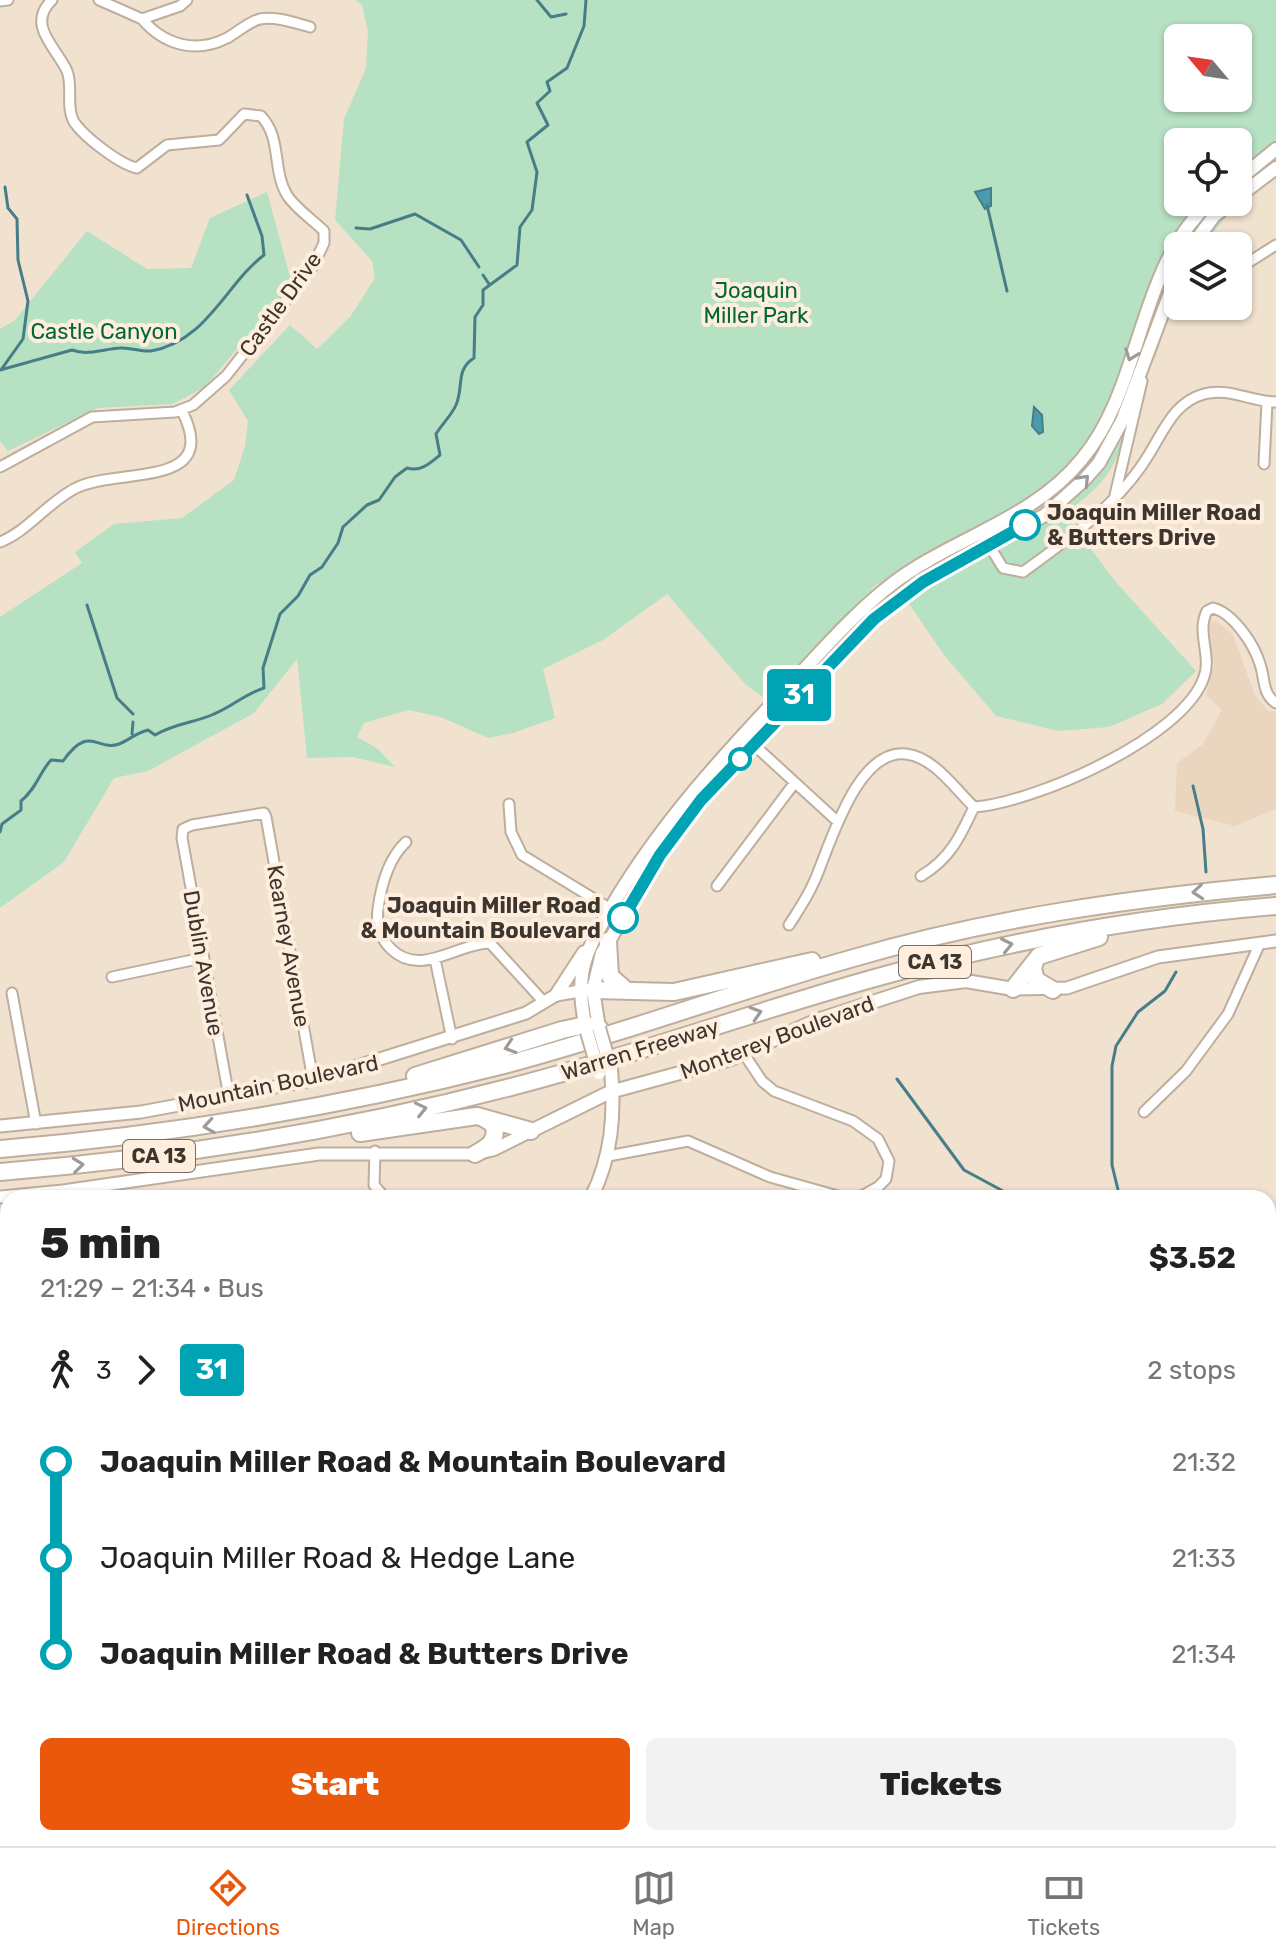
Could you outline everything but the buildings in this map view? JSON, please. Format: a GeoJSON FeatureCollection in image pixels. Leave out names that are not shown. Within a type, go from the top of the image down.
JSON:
{"type":"FeatureCollection","features":[{"type":"Feature","properties":{"kind":"highway","name":"Warren Freeway"},"geometry":{"type":"LineString","coordinates":[[0,1149],[142,1135],[286,1113],[505,1064],[849,959],[930,938],[1098,904],[1276,885]]}},
{"type":"Feature","properties":{"kind":"highway","name":"Warren Freeway"},"geometry":{"type":"LineString","coordinates":[[0,1172],[144,1159],[318,1132],[581,1068],[810,996],[956,956],[1096,927],[1276,906]]}},
{"type":"Feature","properties":{"kind":"highway"},"geometry":{"type":"LineString","coordinates":[[1013,989],[1039,956],[1082,941],[1250,908]]}},
{"type":"Feature","properties":{"kind":"highway"},"geometry":{"type":"LineString","coordinates":[[603,937],[613,982],[623,989],[640,993]]}},
{"type":"Feature","properties":{"kind":"highway"},"geometry":{"type":"LineString","coordinates":[[1039,956],[1033,975],[1040,984],[1053,990]]}},
{"type":"Feature","properties":{"kind":"highway"},"geometry":{"type":"LineString","coordinates":[[586,991],[640,993],[687,990],[827,957],[849,959]]}},
{"type":"Feature","properties":{"kind":"highway"},"geometry":{"type":"LineString","coordinates":[[286,1113],[590,1028]]}},
{"type":"Feature","properties":{"kind":"highway"},"geometry":{"type":"LineString","coordinates":[[318,1132],[342,1135],[477,1116],[531,1131]]}},
{"type":"Feature","properties":{"kind":"highway"},"geometry":{"type":"LineString","coordinates":[[475,1154],[491,1144],[495,1134],[490,1120],[477,1116]]}},
{"type":"Feature","properties":{"kind":"main road"},"geometry":{"type":"LineString","coordinates":[[1252,169],[1276,149]]}},
{"type":"Feature","properties":{"kind":"main road"},"geometry":{"type":"LineString","coordinates":[[1252,186],[1276,168]]}},
{"type":"Feature","properties":{"kind":"main road"},"geometry":{"type":"LineString","coordinates":[[556,995],[603,937],[624,917],[660,855],[748,740],[849,622],[893,583],[1060,483],[1099,435],[1157,282],[1173,247],[1198,216]]}},
{"type":"Feature","properties":{"kind":"main road"},"geometry":{"type":"LineString","coordinates":[[594,1190],[608,1156],[613,1115],[605,1071],[590,1028],[586,991],[597,966],[610,910],[647,848],[691,791],[874,619],[923,582],[1045,515],[1099,463],[1122,421],[1164,313]]}},
{"type":"Feature","properties":{"kind":"main road","name":"Monterey Boulevard"},"geometry":{"type":"LineString","coordinates":[[531,1131],[610,1092],[744,1054],[830,1015],[931,984],[966,981],[1013,989]]}},
{"type":"Feature","properties":{"kind":"street"},"geometry":{"type":"LineString","coordinates":[[0,1],[8,0]]}},
{"type":"Feature","properties":{"kind":"street"},"geometry":{"type":"LineString","coordinates":[[99,0],[142,19],[163,38],[196,47],[213,45],[259,19],[275,19],[310,27]]}},
{"type":"Feature","properties":{"kind":"street"},"geometry":{"type":"LineString","coordinates":[[142,19],[180,6],[187,0]]}},
{"type":"Feature","properties":{"kind":"street","name":"Castle Drive"},"geometry":{"type":"LineString","coordinates":[[47,1],[43,13],[43,34],[68,73],[72,119],[125,166],[137,168],[167,145],[219,140],[244,114],[261,116],[274,138],[280,181],[288,197],[324,231],[324,243],[313,266],[226,376],[182,411]]}},
{"type":"Feature","properties":{"kind":"street"},"geometry":{"type":"LineString","coordinates":[[1252,260],[1276,245]]}},
{"type":"Feature","properties":{"kind":"street"},"geometry":{"type":"LineString","coordinates":[[1157,282],[1164,284]]}},
{"type":"Feature","properties":{"kind":"street"},"geometry":{"type":"LineString","coordinates":[[1114,498],[1152,340]]}},
{"type":"Feature","properties":{"kind":"street"},"geometry":{"type":"LineString","coordinates":[[981,532],[1003,568],[1023,572],[1081,530],[1114,498],[1143,464],[1169,417],[1202,394],[1217,392],[1271,402],[1264,464]]}},
{"type":"Feature","properties":{"kind":"street"},"geometry":{"type":"LineString","coordinates":[[0,467],[92,417],[182,411],[192,439],[185,458],[178,466],[159,473],[94,479],[71,490],[0,542]]}},
{"type":"Feature","properties":{"kind":"street"},"geometry":{"type":"LineString","coordinates":[[974,807],[1041,792],[1124,752],[1167,723],[1185,708],[1205,676],[1202,626],[1207,611],[1213,608],[1228,615],[1257,654],[1266,692],[1276,703]]}},
{"type":"Feature","properties":{"kind":"street"},"geometry":{"type":"LineString","coordinates":[[748,740],[793,785],[837,821]]}},
{"type":"Feature","properties":{"kind":"street"},"geometry":{"type":"LineString","coordinates":[[789,925],[814,883],[837,821],[872,770],[891,755],[907,754],[923,760],[943,774],[974,807]]}},
{"type":"Feature","properties":{"kind":"street"},"geometry":{"type":"LineString","coordinates":[[717,886],[793,785]]}},
{"type":"Feature","properties":{"kind":"street"},"geometry":{"type":"LineString","coordinates":[[509,804],[511,832],[522,855],[624,917]]}},
{"type":"Feature","properties":{"kind":"street"},"geometry":{"type":"LineString","coordinates":[[921,876],[940,865],[956,846],[974,807]]}},
{"type":"Feature","properties":{"kind":"street","name":"Dublin Avenue"},"geometry":{"type":"LineString","coordinates":[[229,1097],[202,958],[183,829],[264,813]]}},
{"type":"Feature","properties":{"kind":"street","name":"Kearney Avenue"},"geometry":{"type":"LineString","coordinates":[[264,813],[313,1080]]}},
{"type":"Feature","properties":{"kind":"street"},"geometry":{"type":"LineString","coordinates":[[406,842],[398,851],[381,888],[379,929],[384,943],[396,954],[415,961],[435,959],[490,943],[543,1001]]}},
{"type":"Feature","properties":{"kind":"street","name":"Monterey Boulevard"},"geometry":{"type":"LineString","coordinates":[[1013,989],[1053,990],[1093,982],[1158,957],[1276,941]]}},
{"type":"Feature","properties":{"kind":"street"},"geometry":{"type":"LineString","coordinates":[[1144,1112],[1186,1071],[1228,1014],[1260,943]]}},
{"type":"Feature","properties":{"kind":"street"},"geometry":{"type":"LineString","coordinates":[[112,977],[202,958]]}},
{"type":"Feature","properties":{"kind":"street"},"geometry":{"type":"LineString","coordinates":[[435,959],[452,1039]]}},
{"type":"Feature","properties":{"kind":"street","name":"Mountain Boulevard"},"geometry":{"type":"LineString","coordinates":[[0,1126],[141,1112],[313,1080],[452,1039],[526,1013],[556,995],[586,991]]}},
{"type":"Feature","properties":{"kind":"street"},"geometry":{"type":"LineString","coordinates":[[12,993],[36,1124]]}},
{"type":"Feature","properties":{"kind":"street"},"geometry":{"type":"LineString","coordinates":[[744,1054],[774,1091],[853,1121],[878,1139],[889,1161],[886,1179],[874,1190]]}},
{"type":"Feature","properties":{"kind":"street","name":"Monterey Boulevard"},"geometry":{"type":"LineString","coordinates":[[70,1190],[319,1154],[375,1151],[475,1154],[493,1150],[531,1131]]}},
{"type":"Feature","properties":{"kind":"street"},"geometry":{"type":"LineString","coordinates":[[608,1156],[688,1141],[770,1177],[817,1190]]}},
{"type":"Feature","properties":{"kind":"street"},"geometry":{"type":"LineString","coordinates":[[375,1151],[374,1185],[378,1190]]}},
{"type":"Feature","properties":{"kind":"shaded area"},"geometry":{"type":"Polygon","coordinates":[[[1215,620],[1233,635],[1255,695],[1268,711],[1276,711],[1276,809],[1235,826],[1175,811],[1177,763],[1202,745],[1222,710],[1206,695],[1214,665],[1206,630],[1208,623],[1215,620]]]}},
{"type":"Feature","properties":{"kind":"green space","name":"Joaquin Miller Park"},"geometry":{"type":"Polygon","coordinates":[[[355,0],[1276,0],[1276,175],[1252,192],[1252,128],[1164,128],[1164,216],[1227,216],[1214,232],[1164,232],[1164,320],[1168,320],[1155,358],[1152,343],[1136,408],[1125,440],[1106,477],[1065,514],[1115,581],[1196,671],[1162,704],[1109,727],[1058,731],[996,716],[944,655],[910,605],[878,583],[764,698],[745,684],[667,594],[603,640],[543,669],[555,718],[488,738],[441,717],[408,710],[364,723],[357,737],[378,749],[395,767],[353,757],[307,758],[297,659],[254,713],[148,771],[114,778],[64,862],[0,908],[0,617],[82,563],[75,552],[114,524],[182,518],[234,480],[245,446],[248,421],[229,390],[290,325],[317,349],[350,317],[375,278],[372,261],[335,220],[344,119],[366,68],[368,32],[362,5],[355,0]]]}},
{"type":"Feature","properties":{"kind":"green space","name":"Castle Canyon"},"geometry":{"type":"Polygon","coordinates":[[[267,192],[292,284],[205,387],[173,404],[98,408],[8,451],[0,441],[0,329],[15,320],[87,231],[147,269],[191,268],[210,218],[267,192]]]}},
{"type":"Feature","properties":{"kind":"water"},"geometry":{"type":"Polygon","coordinates":[[[991,188],[991,206],[985,209],[975,192],[991,188]]]}},
{"type":"Feature","properties":{"kind":"water"},"geometry":{"type":"Polygon","coordinates":[[[1034,407],[1042,415],[1043,432],[1039,434],[1032,426],[1034,407]]]}},
{"type":"Feature","properties":{"kind":"waterway"},"geometry":{"type":"LineString","coordinates":[[537,0],[551,17],[566,14]]}},
{"type":"Feature","properties":{"kind":"waterway"},"geometry":{"type":"LineString","coordinates":[[0,832],[2,824],[21,810],[21,801],[51,760],[63,761],[80,743],[119,744],[148,730],[155,735],[214,714],[264,688],[263,668],[280,614],[298,596],[310,575],[322,567],[338,543],[343,527],[367,505],[379,500],[395,477],[407,468],[421,468],[440,455],[436,434],[452,413],[462,373],[474,358],[475,317],[483,305],[483,290],[517,265],[520,227],[532,210],[537,172],[527,142],[548,125],[537,103],[550,91],[547,82],[567,68],[584,26],[586,0]]}},
{"type":"Feature","properties":{"kind":"waterway"},"geometry":{"type":"LineString","coordinates":[[1,370],[23,339],[28,301],[18,260],[17,219],[8,208],[5,187]]}},
{"type":"Feature","properties":{"kind":"waterway"},"geometry":{"type":"LineString","coordinates":[[0,370],[72,350],[90,352],[124,348],[151,351],[187,336],[264,255],[262,236],[247,195]]}},
{"type":"Feature","properties":{"kind":"waterway"},"geometry":{"type":"LineString","coordinates":[[987,205],[1007,291]]}},
{"type":"Feature","properties":{"kind":"waterway"},"geometry":{"type":"LineString","coordinates":[[356,228],[370,229],[415,214],[461,240],[479,267]]}},
{"type":"Feature","properties":{"kind":"waterway"},"geometry":{"type":"LineString","coordinates":[[483,275],[489,284]]}},
{"type":"Feature","properties":{"kind":"waterway"},"geometry":{"type":"LineString","coordinates":[[87,605],[117,698],[133,714]]}},
{"type":"Feature","properties":{"kind":"waterway"},"geometry":{"type":"LineString","coordinates":[[132,734],[133,722]]}},
{"type":"Feature","properties":{"kind":"waterway"},"geometry":{"type":"LineString","coordinates":[[1193,786],[1203,829],[1206,872]]}},
{"type":"Feature","properties":{"kind":"waterway"},"geometry":{"type":"LineString","coordinates":[[1118,1190],[1112,1165],[1112,1066],[1116,1046],[1138,1012],[1165,991],[1176,972]]}},
{"type":"Feature","properties":{"kind":"waterway"},"geometry":{"type":"LineString","coordinates":[[897,1079],[964,1170],[1001,1190]]}},
{"type":"Feature","properties":{"kind":"bus line","name":"31"},"geometry":{"type":"LineString","coordinates":[[623,918],[660,855],[701,800],[874,619],[923,582],[1025,525]]}},
{"type":"Feature","properties":{"kind":"place","name":"Joaquin Miller Road & Butters Drive"},"geometry":{"type":"Point","coordinates":[1025,525]}},
{"type":"Feature","properties":{"kind":"place","name":"Joaquin Miller Road & Mountain Boulevard"},"geometry":{"type":"Point","coordinates":[623,918]}}]}
